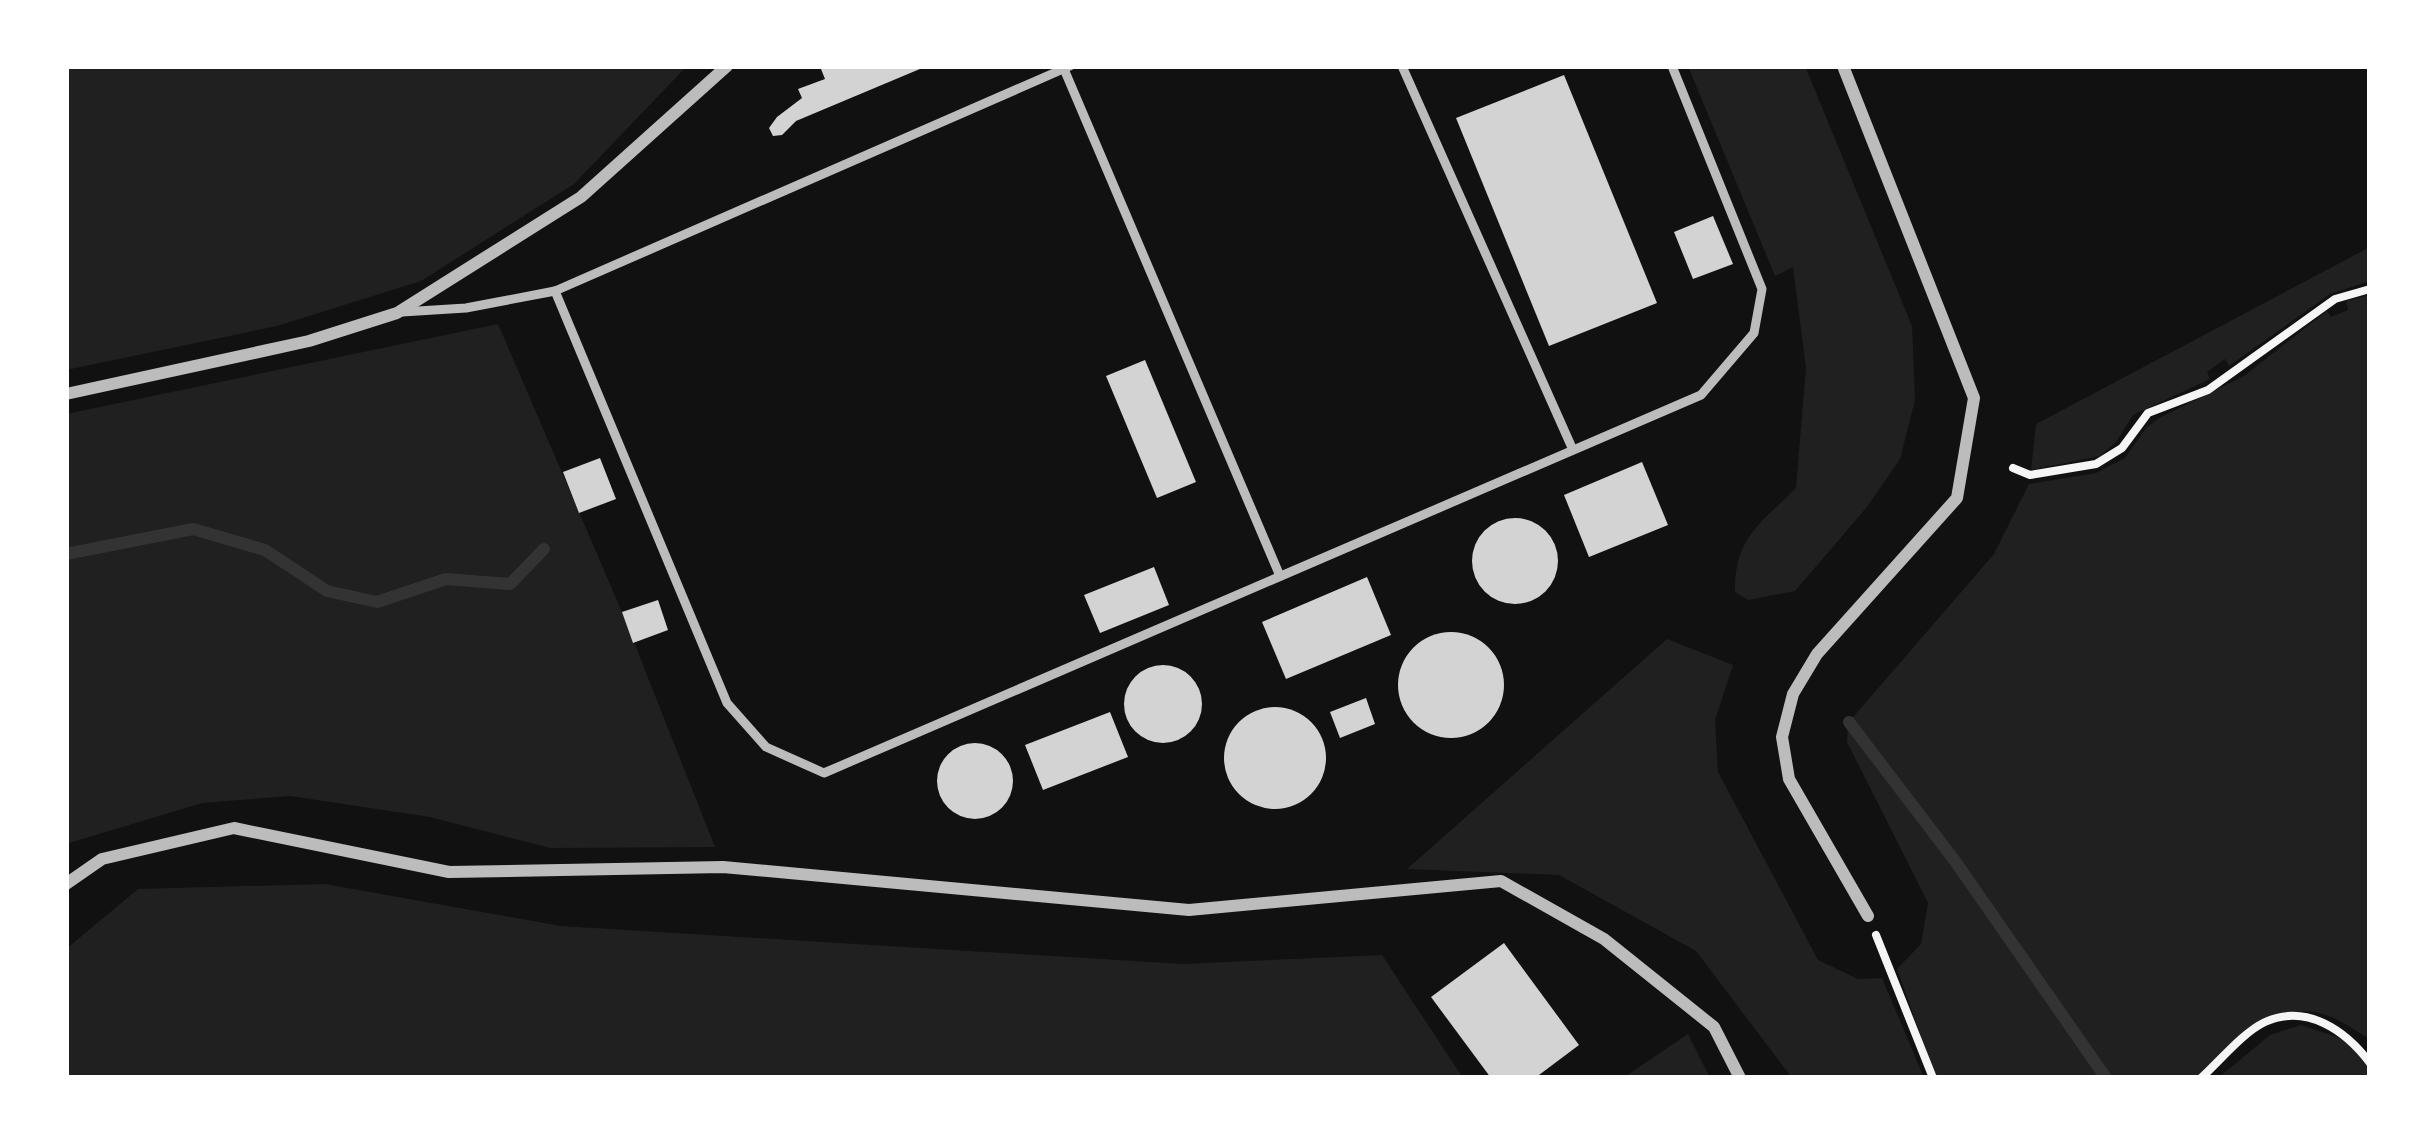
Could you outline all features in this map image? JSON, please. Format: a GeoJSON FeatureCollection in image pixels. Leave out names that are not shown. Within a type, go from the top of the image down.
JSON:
{"type":"FeatureCollection","features":[{"type":"Feature","properties":{"kind":"street"},"geometry":{"type":"LineString","coordinates":[[66,394],[309,341],[397,313],[581,197],[727,66]]}},
{"type":"Feature","properties":{"kind":"street"},"geometry":{"type":"LineString","coordinates":[[1843,66],[1974,398],[1957,498],[1817,654],[1793,694],[1782,737],[1789,778],[1868,916]]}},
{"type":"Feature","properties":{"kind":"street"},"geometry":{"type":"LineString","coordinates":[[66,884],[102,859],[234,828],[449,872],[723,867],[1189,910],[1501,880],[1604,939],[1714,1028],[1740,1078]]}},
{"type":"Feature","properties":{"kind":"lane"},"geometry":{"type":"LineString","coordinates":[[1402,66],[1573,450]]}},
{"type":"Feature","properties":{"kind":"lane"},"geometry":{"type":"LineString","coordinates":[[555,291],[727,703],[766,747],[824,773],[1701,395],[1754,333],[1762,289],[1672,66]]}},
{"type":"Feature","properties":{"kind":"lane"},"geometry":{"type":"LineString","coordinates":[[397,313],[466,308],[555,291],[1067,68],[1280,576]]}},
{"type":"Feature","properties":{"kind":"path"},"geometry":{"type":"LineString","coordinates":[[2013,468],[2030,475],[2096,464],[2122,448],[2148,412],[2208,390],[2335,299],[2370,289]]}},
{"type":"Feature","properties":{"kind":"path"},"geometry":{"type":"LineString","coordinates":[[1868,916],[1934,1078]]}},
{"type":"Feature","properties":{"kind":"path"},"geometry":{"type":"LineString","coordinates":[[2201,1078],[2263,1023],[2292,1014],[2337,1028],[2370,1063]]}},
{"type":"Feature","properties":{"kind":"shaded area"},"geometry":{"type":"Polygon","coordinates":[[[66,66],[687,66],[574,184],[421,281],[277,326],[66,370],[66,66]]]}},
{"type":"Feature","properties":{"kind":"shaded area"},"geometry":{"type":"Polygon","coordinates":[[[1688,66],[1805,66],[1912,326],[1915,400],[1900,459],[1867,507],[1795,591],[1748,600],[1735,592],[1739,558],[1752,533],[1796,488],[1806,368],[1793,267],[1775,276],[1688,66]]]}},
{"type":"Feature","properties":{"kind":"shaded area"},"geometry":{"type":"Polygon","coordinates":[[[2370,247],[2370,281],[2330,294],[2229,366],[2225,359],[2207,372],[2210,379],[2133,415],[2116,442],[2100,456],[2031,470],[2036,424],[2370,247]]]}},
{"type":"Feature","properties":{"kind":"shaded area"},"geometry":{"type":"Polygon","coordinates":[[[2370,295],[2370,1039],[2310,1011],[2274,1018],[2257,1028],[2199,1078],[1936,1078],[1897,969],[1921,944],[1928,903],[1847,742],[1848,723],[1994,554],[2029,484],[2096,473],[2125,458],[2159,418],[2244,376],[2327,311],[2331,317],[2348,310],[2346,301],[2370,295]]]}},
{"type":"Feature","properties":{"kind":"shaded area"},"geometry":{"type":"Polygon","coordinates":[[[498,324],[622,612],[715,847],[550,848],[430,817],[290,796],[202,803],[66,844],[66,414],[498,324]]]}},
{"type":"Feature","properties":{"kind":"shaded area"},"geometry":{"type":"Polygon","coordinates":[[[1667,639],[1733,665],[1715,720],[1718,772],[1818,960],[1858,979],[1882,978],[1924,1078],[1792,1078],[1696,951],[1559,875],[1407,869],[1667,639]]]}},
{"type":"Feature","properties":{"kind":"shaded area"},"geometry":{"type":"Polygon","coordinates":[[[325,884],[561,926],[1183,964],[1382,955],[1463,1078],[66,1078],[66,949],[138,889],[325,884]]]}},
{"type":"Feature","properties":{"kind":"shaded area"},"geometry":{"type":"Polygon","coordinates":[[[2301,1025],[2346,1040],[2370,1060],[2370,1078],[2218,1078],[2270,1035],[2301,1025]]]}},
{"type":"Feature","properties":{"kind":"shaded area"},"geometry":{"type":"Polygon","coordinates":[[[1688,1034],[1710,1078],[1623,1078],[1688,1034]]]}},
{"type":"Feature","properties":{"kind":"building"},"geometry":{"type":"Polygon","coordinates":[[[927,66],[796,121],[782,135],[773,136],[769,128],[777,117],[802,98],[798,89],[825,79],[821,69],[927,66]]]}},
{"type":"Feature","properties":{"kind":"building"},"geometry":{"type":"Polygon","coordinates":[[[1564,75],[1657,303],[1549,346],[1456,118],[1564,75]]]}},
{"type":"Feature","properties":{"kind":"building"},"geometry":{"type":"Polygon","coordinates":[[[1713,216],[1733,264],[1693,279],[1674,232],[1713,216]]]}},
{"type":"Feature","properties":{"kind":"building"},"geometry":{"type":"Polygon","coordinates":[[[1145,360],[1196,482],[1157,498],[1106,376],[1145,360]]]}},
{"type":"Feature","properties":{"kind":"building"},"geometry":{"type":"Polygon","coordinates":[[[600,458],[616,499],[579,513],[563,472],[600,458]]]}},
{"type":"Feature","properties":{"kind":"building"},"geometry":{"type":"Polygon","coordinates":[[[1642,462],[1668,525],[1589,557],[1564,495],[1642,462]]]}},
{"type":"Feature","properties":{"kind":"building"},"geometry":{"type":"Polygon","coordinates":[[[1515,518],[1546,530],[1558,561],[1546,592],[1515,604],[1484,592],[1472,561],[1484,530],[1515,518]]]}},
{"type":"Feature","properties":{"kind":"building"},"geometry":{"type":"Polygon","coordinates":[[[1154,567],[1169,605],[1100,633],[1084,595],[1154,567]]]}},
{"type":"Feature","properties":{"kind":"building"},"geometry":{"type":"Polygon","coordinates":[[[1367,577],[1391,635],[1286,679],[1262,622],[1367,577]]]}},
{"type":"Feature","properties":{"kind":"building"},"geometry":{"type":"Polygon","coordinates":[[[658,600],[668,630],[633,643],[622,612],[658,600]]]}},
{"type":"Feature","properties":{"kind":"building"},"geometry":{"type":"Polygon","coordinates":[[[1451,632],[1471,636],[1488,648],[1500,665],[1504,685],[1500,705],[1488,722],[1471,734],[1451,738],[1431,734],[1414,722],[1402,705],[1398,685],[1402,665],[1414,648],[1431,636],[1451,632]]]}},
{"type":"Feature","properties":{"kind":"building"},"geometry":{"type":"Polygon","coordinates":[[[1163,665],[1191,676],[1202,704],[1191,732],[1163,743],[1135,732],[1124,704],[1135,676],[1163,665]]]}},
{"type":"Feature","properties":{"kind":"building"},"geometry":{"type":"Polygon","coordinates":[[[1366,698],[1375,724],[1340,738],[1330,712],[1366,698]]]}},
{"type":"Feature","properties":{"kind":"building"},"geometry":{"type":"Polygon","coordinates":[[[1275,707],[1295,711],[1311,722],[1322,738],[1326,758],[1322,778],[1311,794],[1295,805],[1275,809],[1255,805],[1239,794],[1228,778],[1224,758],[1228,738],[1239,722],[1255,711],[1275,707]]]}},
{"type":"Feature","properties":{"kind":"building"},"geometry":{"type":"Polygon","coordinates":[[[1110,712],[1128,757],[1043,790],[1025,745],[1110,712]]]}},
{"type":"Feature","properties":{"kind":"building"},"geometry":{"type":"Polygon","coordinates":[[[975,743],[1002,754],[1013,781],[1002,808],[975,819],[948,808],[937,781],[948,754],[975,743]]]}},
{"type":"Feature","properties":{"kind":"building"},"geometry":{"type":"Polygon","coordinates":[[[1504,943],[1579,1045],[1535,1078],[1491,1078],[1431,997],[1504,943]]]}},
{"type":"Feature","properties":{"kind":"waterway"},"geometry":{"type":"LineString","coordinates":[[66,554],[193,529],[265,550],[327,591],[377,602],[446,579],[510,584],[544,549]]}},
{"type":"Feature","properties":{"kind":"waterway"},"geometry":{"type":"LineString","coordinates":[[1849,722],[1955,861],[2106,1078]]}}]}
